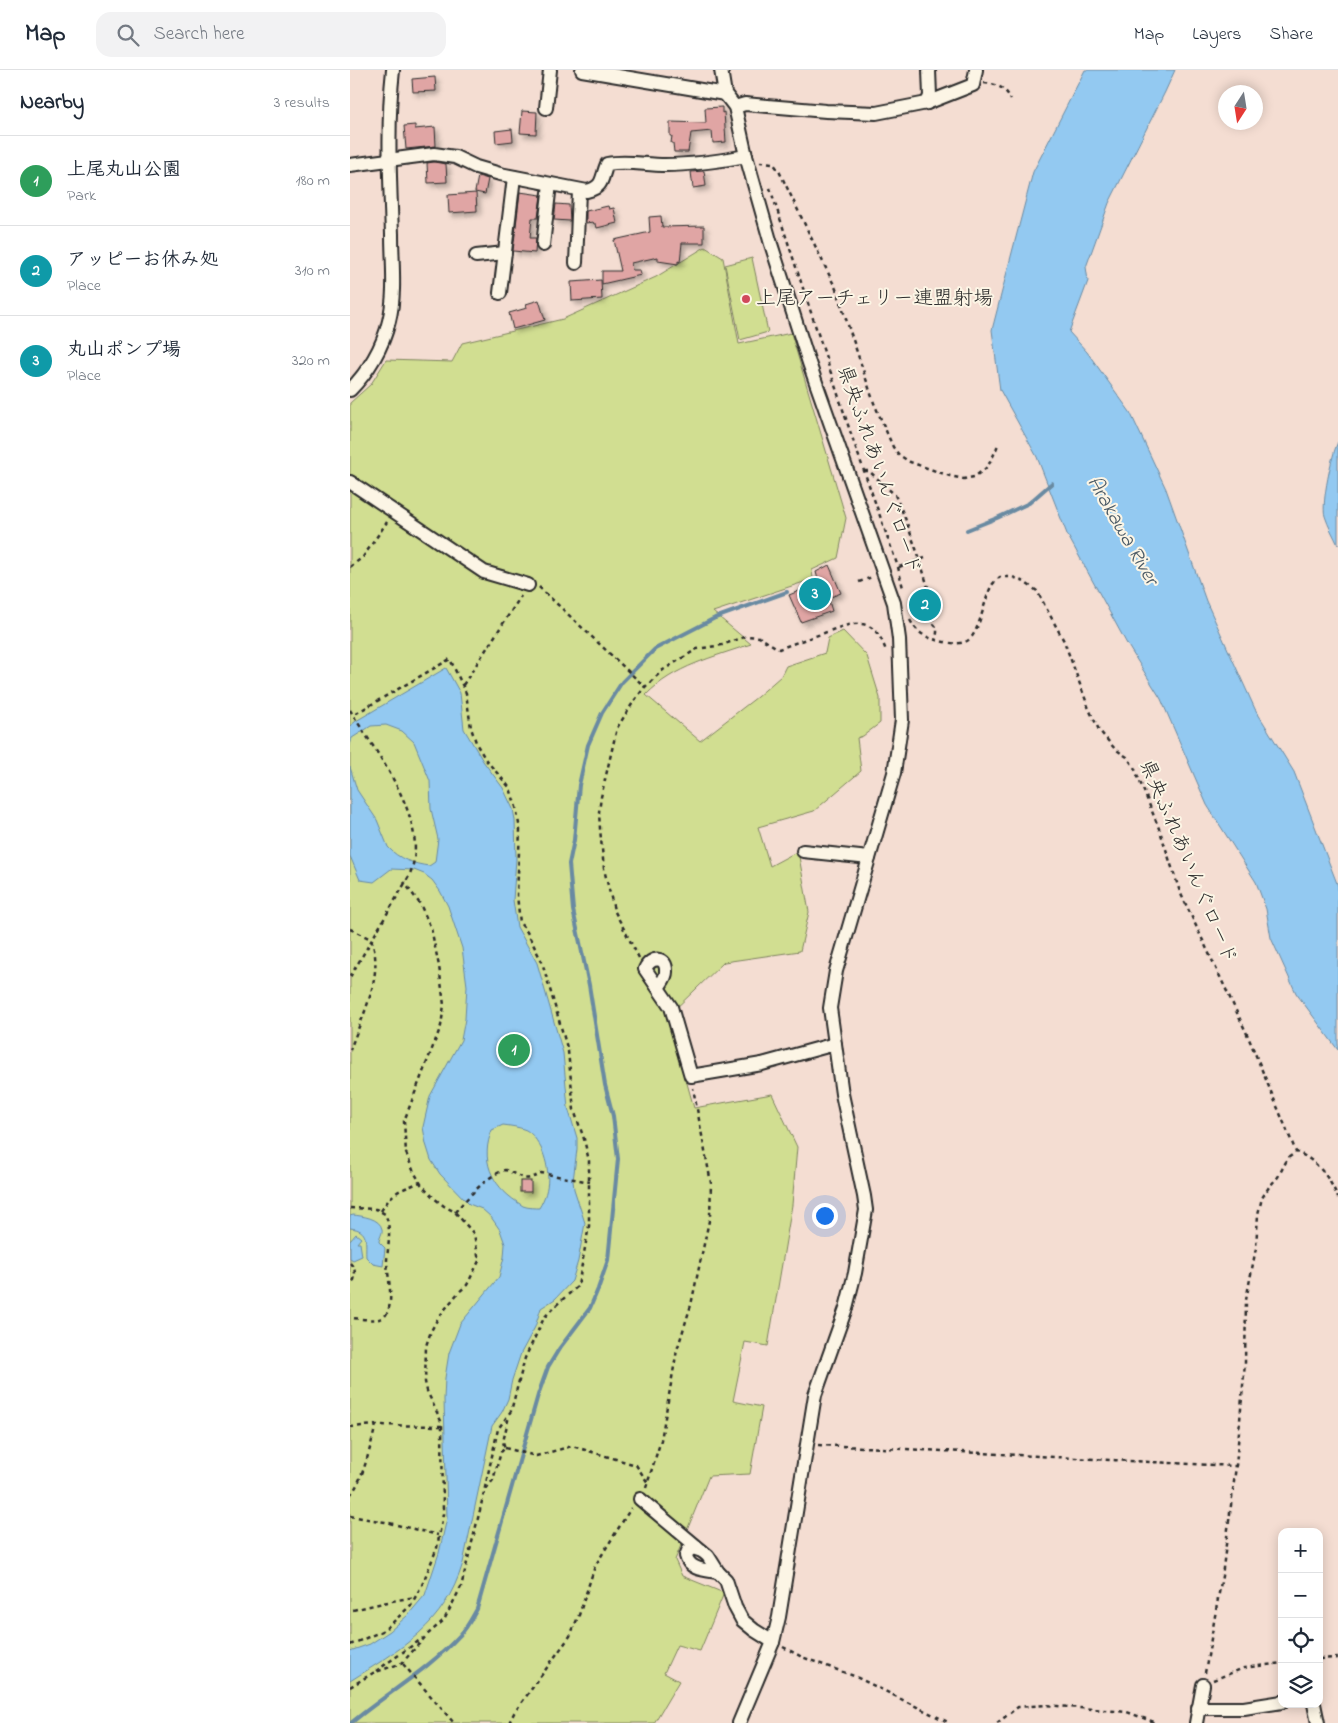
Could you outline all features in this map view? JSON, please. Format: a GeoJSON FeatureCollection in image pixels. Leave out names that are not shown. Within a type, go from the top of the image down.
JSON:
{"type":"FeatureCollection","features":[{"type":"Feature","properties":{"kind":"street"},"geometry":{"type":"LineString","coordinates":[[350,390],[362,378],[380,347],[389,321],[393,288],[390,161],[393,70]]}},
{"type":"Feature","properties":{"kind":"street"},"geometry":{"type":"LineString","coordinates":[[546,108],[550,70]]}},
{"type":"Feature","properties":{"kind":"street"},"geometry":{"type":"LineString","coordinates":[[582,70],[724,94]]}},
{"type":"Feature","properties":{"kind":"street"},"geometry":{"type":"LineString","coordinates":[[721,70],[724,94],[735,107],[753,163],[771,244],[809,363],[894,603],[899,639],[902,720],[894,773],[836,971],[830,1008],[842,1094],[866,1210],[855,1273],[846,1308],[815,1395],[782,1602],[773,1642],[738,1723]]}},
{"type":"Feature","properties":{"kind":"street"},"geometry":{"type":"LineString","coordinates":[[927,103],[930,96],[929,70]]}},
{"type":"Feature","properties":{"kind":"street"},"geometry":{"type":"LineString","coordinates":[[735,107],[745,104],[876,113],[927,103],[973,85],[976,70]]}},
{"type":"Feature","properties":{"kind":"street"},"geometry":{"type":"LineString","coordinates":[[350,165],[434,154],[455,157],[476,167],[514,177],[580,191],[597,189],[602,182],[607,164],[620,161],[664,165],[716,161],[753,163]]}},
{"type":"Feature","properties":{"kind":"street"},"geometry":{"type":"LineString","coordinates":[[500,294],[514,177]]}},
{"type":"Feature","properties":{"kind":"street"},"geometry":{"type":"LineString","coordinates":[[544,245],[550,184]]}},
{"type":"Feature","properties":{"kind":"street"},"geometry":{"type":"LineString","coordinates":[[576,263],[580,191]]}},
{"type":"Feature","properties":{"kind":"street"},"geometry":{"type":"LineString","coordinates":[[476,256],[504,253]]}},
{"type":"Feature","properties":{"kind":"street"},"geometry":{"type":"LineString","coordinates":[[350,482],[484,572],[528,586]]}},
{"type":"Feature","properties":{"kind":"street"},"geometry":{"type":"LineString","coordinates":[[803,852],[869,858]]}},
{"type":"Feature","properties":{"kind":"street"},"geometry":{"type":"LineString","coordinates":[[658,988],[664,979],[666,972],[665,964],[660,960],[653,959],[648,962],[645,969],[658,988],[671,1007],[691,1076],[762,1064],[835,1044]]}},
{"type":"Feature","properties":{"kind":"street"},"geometry":{"type":"LineString","coordinates":[[640,1498],[708,1556],[718,1572],[726,1580],[735,1607],[742,1620],[773,1642]]}},
{"type":"Feature","properties":{"kind":"street"},"geometry":{"type":"LineString","coordinates":[[702,1551],[693,1548],[688,1551],[687,1561],[694,1568],[718,1572]]}},
{"type":"Feature","properties":{"kind":"street"},"geometry":{"type":"LineString","coordinates":[[1196,1723],[1203,1685]]}},
{"type":"Feature","properties":{"kind":"street"},"geometry":{"type":"LineString","coordinates":[[1198,1708],[1244,1708],[1278,1703]]}},
{"type":"Feature","properties":{"kind":"street"},"geometry":{"type":"LineString","coordinates":[[1315,1708],[1318,1723]]}},
{"type":"Feature","properties":{"kind":"path"},"geometry":{"type":"LineString","coordinates":[[973,85],[992,83],[1005,89],[1011,100]]}},
{"type":"Feature","properties":{"kind":"path"},"geometry":{"type":"LineString","coordinates":[[753,163],[773,163],[779,171],[836,289],[886,434],[899,455],[910,462],[964,479],[974,477],[985,469],[998,445]]}},
{"type":"Feature","properties":{"kind":"path","name":"県央ふれあいんぐロード"},"geometry":{"type":"LineString","coordinates":[[768,184],[897,568],[904,594]]}},
{"type":"Feature","properties":{"kind":"path"},"geometry":{"type":"LineString","coordinates":[[864,471],[869,471],[894,495],[920,560],[933,605],[934,623],[937,633],[935,640]]}},
{"type":"Feature","properties":{"kind":"path"},"geometry":{"type":"LineString","coordinates":[[350,567],[363,557],[393,512]]}},
{"type":"Feature","properties":{"kind":"path"},"geometry":{"type":"LineString","coordinates":[[897,568],[925,558]]}},
{"type":"Feature","properties":{"kind":"path"},"geometry":{"type":"LineString","coordinates":[[859,582],[877,575]]}},
{"type":"Feature","properties":{"kind":"path","name":"県央ふれあいんぐロード"},"geometry":{"type":"LineString","coordinates":[[909,619],[920,633],[935,640],[956,643],[969,640],[975,632],[993,585],[1000,577],[1013,577],[1037,591],[1064,642],[1089,709],[1099,730],[1115,749],[1127,756],[1134,767],[1160,831],[1180,892],[1247,1034],[1296,1152]]}},
{"type":"Feature","properties":{"kind":"path"},"geometry":{"type":"LineString","coordinates":[[463,685],[528,586],[536,584],[646,687]]}},
{"type":"Feature","properties":{"kind":"path"},"geometry":{"type":"LineString","coordinates":[[645,969],[614,910],[604,869],[599,812],[617,728],[634,700],[663,670],[697,650],[722,646],[747,636],[758,637],[779,649],[847,624],[864,624],[877,631],[884,643],[888,657]]}},
{"type":"Feature","properties":{"kind":"path"},"geometry":{"type":"LineString","coordinates":[[353,716],[450,658],[452,666],[463,685],[468,701],[477,745],[486,760],[510,788],[516,807],[520,830],[517,895],[520,923],[527,932],[542,962],[563,1033],[574,1110],[589,1161],[589,1226],[578,1286],[548,1312],[525,1358],[503,1442],[505,1448]]}},
{"type":"Feature","properties":{"kind":"path"},"geometry":{"type":"LineString","coordinates":[[350,710],[393,777],[408,810],[413,838],[413,859],[410,872],[350,977]]}},
{"type":"Feature","properties":{"kind":"path"},"geometry":{"type":"LineString","coordinates":[[350,1644],[382,1631],[411,1605],[434,1554],[443,1514],[442,1426],[425,1382],[426,1346],[438,1318],[458,1293],[467,1286],[479,1261],[474,1234],[455,1212],[434,1198],[420,1182],[406,1153],[404,1122],[441,1026],[444,1005],[439,966],[431,928],[420,904],[404,882]]}},
{"type":"Feature","properties":{"kind":"path"},"geometry":{"type":"LineString","coordinates":[[350,929],[371,939]]}},
{"type":"Feature","properties":{"kind":"path"},"geometry":{"type":"LineString","coordinates":[[350,1050],[372,990],[375,955],[371,939]]}},
{"type":"Feature","properties":{"kind":"path"},"geometry":{"type":"LineString","coordinates":[[509,1723],[570,1636],[595,1566],[648,1483],[661,1440],[677,1350],[691,1305],[710,1216],[711,1183],[691,1076]]}},
{"type":"Feature","properties":{"kind":"path"},"geometry":{"type":"LineString","coordinates":[[1203,1685],[1222,1576],[1236,1466],[1245,1363],[1246,1300],[1256,1248],[1258,1214],[1262,1198],[1278,1177],[1288,1158],[1296,1152],[1307,1156],[1322,1171],[1334,1187],[1338,1198]]}},
{"type":"Feature","properties":{"kind":"path"},"geometry":{"type":"LineString","coordinates":[[455,1212],[463,1202],[494,1175],[505,1170],[531,1180],[541,1173],[590,1182]]}},
{"type":"Feature","properties":{"kind":"path"},"geometry":{"type":"LineString","coordinates":[[381,1211],[390,1197],[396,1192],[420,1182]]}},
{"type":"Feature","properties":{"kind":"path"},"geometry":{"type":"LineString","coordinates":[[350,1208],[370,1208],[385,1214],[388,1223],[387,1261],[390,1292],[388,1311],[386,1316],[380,1320],[350,1318]]}},
{"type":"Feature","properties":{"kind":"path"},"geometry":{"type":"LineString","coordinates":[[350,1263],[355,1269],[354,1280],[350,1283]]}},
{"type":"Feature","properties":{"kind":"path"},"geometry":{"type":"LineString","coordinates":[[373,1673],[404,1665],[427,1636],[444,1620],[461,1587],[498,1430],[510,1412]]}},
{"type":"Feature","properties":{"kind":"path"},"geometry":{"type":"LineString","coordinates":[[350,1427],[376,1425],[442,1426]]}},
{"type":"Feature","properties":{"kind":"path"},"geometry":{"type":"LineString","coordinates":[[350,1494],[358,1486],[376,1425]]}},
{"type":"Feature","properties":{"kind":"path"},"geometry":{"type":"LineString","coordinates":[[806,1445],[953,1451],[1099,1461],[1236,1466]]}},
{"type":"Feature","properties":{"kind":"path"},"geometry":{"type":"LineString","coordinates":[[505,1448],[536,1456],[572,1446],[636,1465],[648,1483]]}},
{"type":"Feature","properties":{"kind":"path"},"geometry":{"type":"LineString","coordinates":[[485,1490],[493,1480],[500,1452],[505,1448]]}},
{"type":"Feature","properties":{"kind":"path"},"geometry":{"type":"LineString","coordinates":[[350,1516],[385,1522],[438,1536]]}},
{"type":"Feature","properties":{"kind":"path"},"geometry":{"type":"LineString","coordinates":[[352,1610],[391,1600],[416,1597]]}},
{"type":"Feature","properties":{"kind":"path"},"geometry":{"type":"LineString","coordinates":[[350,1687],[427,1636]]}},
{"type":"Feature","properties":{"kind":"path"},"geometry":{"type":"LineString","coordinates":[[773,1642],[802,1657],[854,1676],[950,1723]]}},
{"type":"Feature","properties":{"kind":"path"},"geometry":{"type":"LineString","coordinates":[[1323,1659],[1338,1658]]}},
{"type":"Feature","properties":{"kind":"path"},"geometry":{"type":"LineString","coordinates":[[1203,1685],[1244,1668],[1278,1664]]}},
{"type":"Feature","properties":{"kind":"path"},"geometry":{"type":"LineString","coordinates":[[404,1665],[454,1723]]}},
{"type":"Feature","properties":{"kind":"path"},"geometry":{"type":"LineString","coordinates":[[997,1723],[1018,1707],[1046,1705],[1127,1712],[1157,1723]]}},
{"type":"Feature","properties":{"kind":"green space"},"geometry":{"type":"Polygon","coordinates":[[[705,247],[723,258],[739,344],[791,333],[846,518],[838,558],[812,570],[813,579],[713,612],[751,644],[709,658],[682,670],[657,685],[646,695],[700,741],[757,697],[781,676],[786,666],[825,653],[828,638],[843,631],[867,656],[880,698],[880,723],[863,736],[857,738],[861,771],[814,811],[758,827],[770,866],[798,851],[809,912],[800,951],[724,962],[668,1016],[694,1108],[772,1094],[797,1147],[792,1205],[768,1346],[745,1342],[733,1401],[762,1407],[750,1474],[709,1476],[675,1560],[682,1576],[724,1593],[700,1651],[677,1645],[664,1673],[679,1681],[654,1723],[350,1723],[350,403],[371,384],[386,360],[452,362],[462,343],[563,319],[656,277],[705,247]]]}},
{"type":"Feature","properties":{"kind":"green space","name":"上尾アーチェリー連盟射場"},"geometry":{"type":"Polygon","coordinates":[[[752,258],[768,332],[740,340],[725,265],[752,258]]]}},
{"type":"Feature","properties":{"kind":"water","name":"Arakawa River"},"geometry":{"type":"Polygon","coordinates":[[[1085,70],[1175,70],[1109,203],[1086,267],[1088,281],[1069,332],[1087,352],[1130,412],[1166,489],[1206,601],[1255,709],[1294,772],[1338,886],[1338,1050],[1296,993],[1271,938],[1266,909],[1256,882],[1207,805],[1161,699],[1127,644],[1067,534],[1037,457],[1000,390],[992,330],[1033,172],[1085,70]]]}},
{"type":"Feature","properties":{"kind":"water"},"geometry":{"type":"Polygon","coordinates":[[[1338,442],[1338,545],[1326,520],[1324,501],[1338,442]]]}},
{"type":"Feature","properties":{"kind":"water"},"geometry":{"type":"Polygon","coordinates":[[[446,668],[460,693],[464,729],[483,761],[503,788],[513,809],[516,859],[513,900],[517,927],[537,963],[563,1053],[568,1108],[577,1138],[574,1189],[585,1223],[572,1281],[555,1299],[541,1308],[535,1327],[521,1353],[508,1399],[492,1426],[463,1563],[455,1585],[433,1619],[419,1633],[387,1658],[350,1681],[350,1651],[370,1644],[390,1631],[408,1615],[425,1595],[439,1553],[447,1518],[444,1399],[449,1353],[460,1324],[499,1277],[505,1244],[500,1230],[491,1217],[482,1209],[469,1204],[440,1174],[431,1160],[423,1127],[430,1096],[461,1040],[465,1019],[467,986],[462,948],[448,906],[432,880],[424,874],[414,870],[391,869],[374,882],[360,880],[350,856],[350,767],[357,790],[377,820],[388,847],[397,855],[407,860],[429,866],[435,862],[438,839],[431,809],[430,781],[414,742],[402,731],[386,725],[371,726],[352,738],[350,746],[350,726],[446,668]],[[503,1125],[492,1130],[487,1151],[490,1170],[500,1188],[508,1195],[523,1206],[539,1208],[546,1193],[548,1178],[541,1148],[533,1136],[526,1130],[503,1125]]]}},
{"type":"Feature","properties":{"kind":"water"},"geometry":{"type":"Polygon","coordinates":[[[350,1216],[370,1218],[381,1225],[382,1231],[379,1242],[385,1248],[383,1266],[373,1264],[366,1257],[364,1234],[361,1231],[350,1228],[350,1216]]]}},
{"type":"Feature","properties":{"kind":"water"},"geometry":{"type":"Polygon","coordinates":[[[356,1234],[361,1238],[357,1243],[360,1243],[362,1256],[353,1260],[350,1258],[350,1241],[356,1234]]]}},
{"type":"Feature","properties":{"kind":"building"},"geometry":{"type":"Polygon","coordinates":[[[435,77],[436,91],[413,92],[412,79],[435,77]]]}},
{"type":"Feature","properties":{"kind":"building"},"geometry":{"type":"Polygon","coordinates":[[[722,107],[726,142],[713,143],[712,131],[691,133],[688,152],[674,152],[673,143],[671,143],[672,136],[670,136],[670,122],[706,123],[705,108],[722,107]]]}},
{"type":"Feature","properties":{"kind":"building"},"geometry":{"type":"Polygon","coordinates":[[[522,111],[537,112],[536,134],[520,133],[522,111]]]}},
{"type":"Feature","properties":{"kind":"building"},"geometry":{"type":"Polygon","coordinates":[[[415,125],[415,129],[435,127],[436,146],[406,149],[404,126],[415,125]]]}},
{"type":"Feature","properties":{"kind":"building"},"geometry":{"type":"Polygon","coordinates":[[[512,129],[513,141],[496,143],[495,131],[512,129]]]}},
{"type":"Feature","properties":{"kind":"building"},"geometry":{"type":"Polygon","coordinates":[[[427,163],[446,164],[447,182],[428,183],[427,163]]]}},
{"type":"Feature","properties":{"kind":"building"},"geometry":{"type":"Polygon","coordinates":[[[704,171],[706,186],[693,188],[691,172],[704,171]]]}},
{"type":"Feature","properties":{"kind":"building"},"geometry":{"type":"Polygon","coordinates":[[[478,176],[488,179],[485,194],[475,192],[478,176]]]}},
{"type":"Feature","properties":{"kind":"building"},"geometry":{"type":"Polygon","coordinates":[[[520,192],[541,195],[538,218],[532,218],[530,238],[536,238],[535,253],[513,251],[520,192]]]}},
{"type":"Feature","properties":{"kind":"building"},"geometry":{"type":"Polygon","coordinates":[[[476,193],[477,211],[449,213],[448,195],[476,193]]]}},
{"type":"Feature","properties":{"kind":"building"},"geometry":{"type":"Polygon","coordinates":[[[556,204],[569,205],[570,221],[554,220],[556,204]]]}},
{"type":"Feature","properties":{"kind":"building"},"geometry":{"type":"Polygon","coordinates":[[[608,206],[609,209],[614,208],[617,223],[597,228],[593,222],[586,223],[586,211],[608,206]]]}},
{"type":"Feature","properties":{"kind":"building"},"geometry":{"type":"Polygon","coordinates":[[[661,216],[662,227],[704,226],[704,243],[682,243],[680,262],[678,261],[678,264],[658,261],[658,257],[631,263],[632,270],[640,270],[641,275],[602,284],[602,271],[621,271],[614,240],[650,232],[649,217],[661,216]]]}},
{"type":"Feature","properties":{"kind":"building"},"geometry":{"type":"Polygon","coordinates":[[[601,280],[602,299],[572,301],[571,282],[601,280]]]}},
{"type":"Feature","properties":{"kind":"building"},"geometry":{"type":"Polygon","coordinates":[[[539,300],[545,320],[513,329],[509,313],[527,308],[526,304],[539,300]]]}},
{"type":"Feature","properties":{"kind":"building"},"geometry":{"type":"Polygon","coordinates":[[[829,565],[841,593],[828,598],[832,611],[801,622],[789,595],[819,583],[816,572],[829,565]]]}},
{"type":"Feature","properties":{"kind":"building"},"geometry":{"type":"Polygon","coordinates":[[[520,1181],[531,1181],[531,1192],[520,1192],[520,1181]]]}},
{"type":"Feature","properties":{"kind":"waterway"},"geometry":{"type":"LineString","coordinates":[[967,530],[1029,503],[1052,483]]}},
{"type":"Feature","properties":{"kind":"waterway"},"geometry":{"type":"LineString","coordinates":[[351,1723],[448,1648],[463,1632],[477,1609],[538,1395],[548,1367],[590,1308],[608,1260],[618,1159],[613,1116],[605,1085],[589,985],[573,910],[569,864],[574,840],[579,785],[588,745],[602,713],[622,682],[655,649],[715,618],[787,592]]}},
{"type":"Feature","properties":{"kind":"place","name":"上尾アーチェリー連盟射場"},"geometry":{"type":"Point","coordinates":[746,299]}},
{"type":"Feature","properties":{"kind":"place","name":"丸山ポンプ場"},"geometry":{"type":"Point","coordinates":[815,594]}},
{"type":"Feature","properties":{"kind":"place","name":"アッピーお休み処"},"geometry":{"type":"Point","coordinates":[925,605]}},
{"type":"Feature","properties":{"kind":"place","name":"上尾丸山公園"},"geometry":{"type":"Point","coordinates":[514,1050]}}]}
